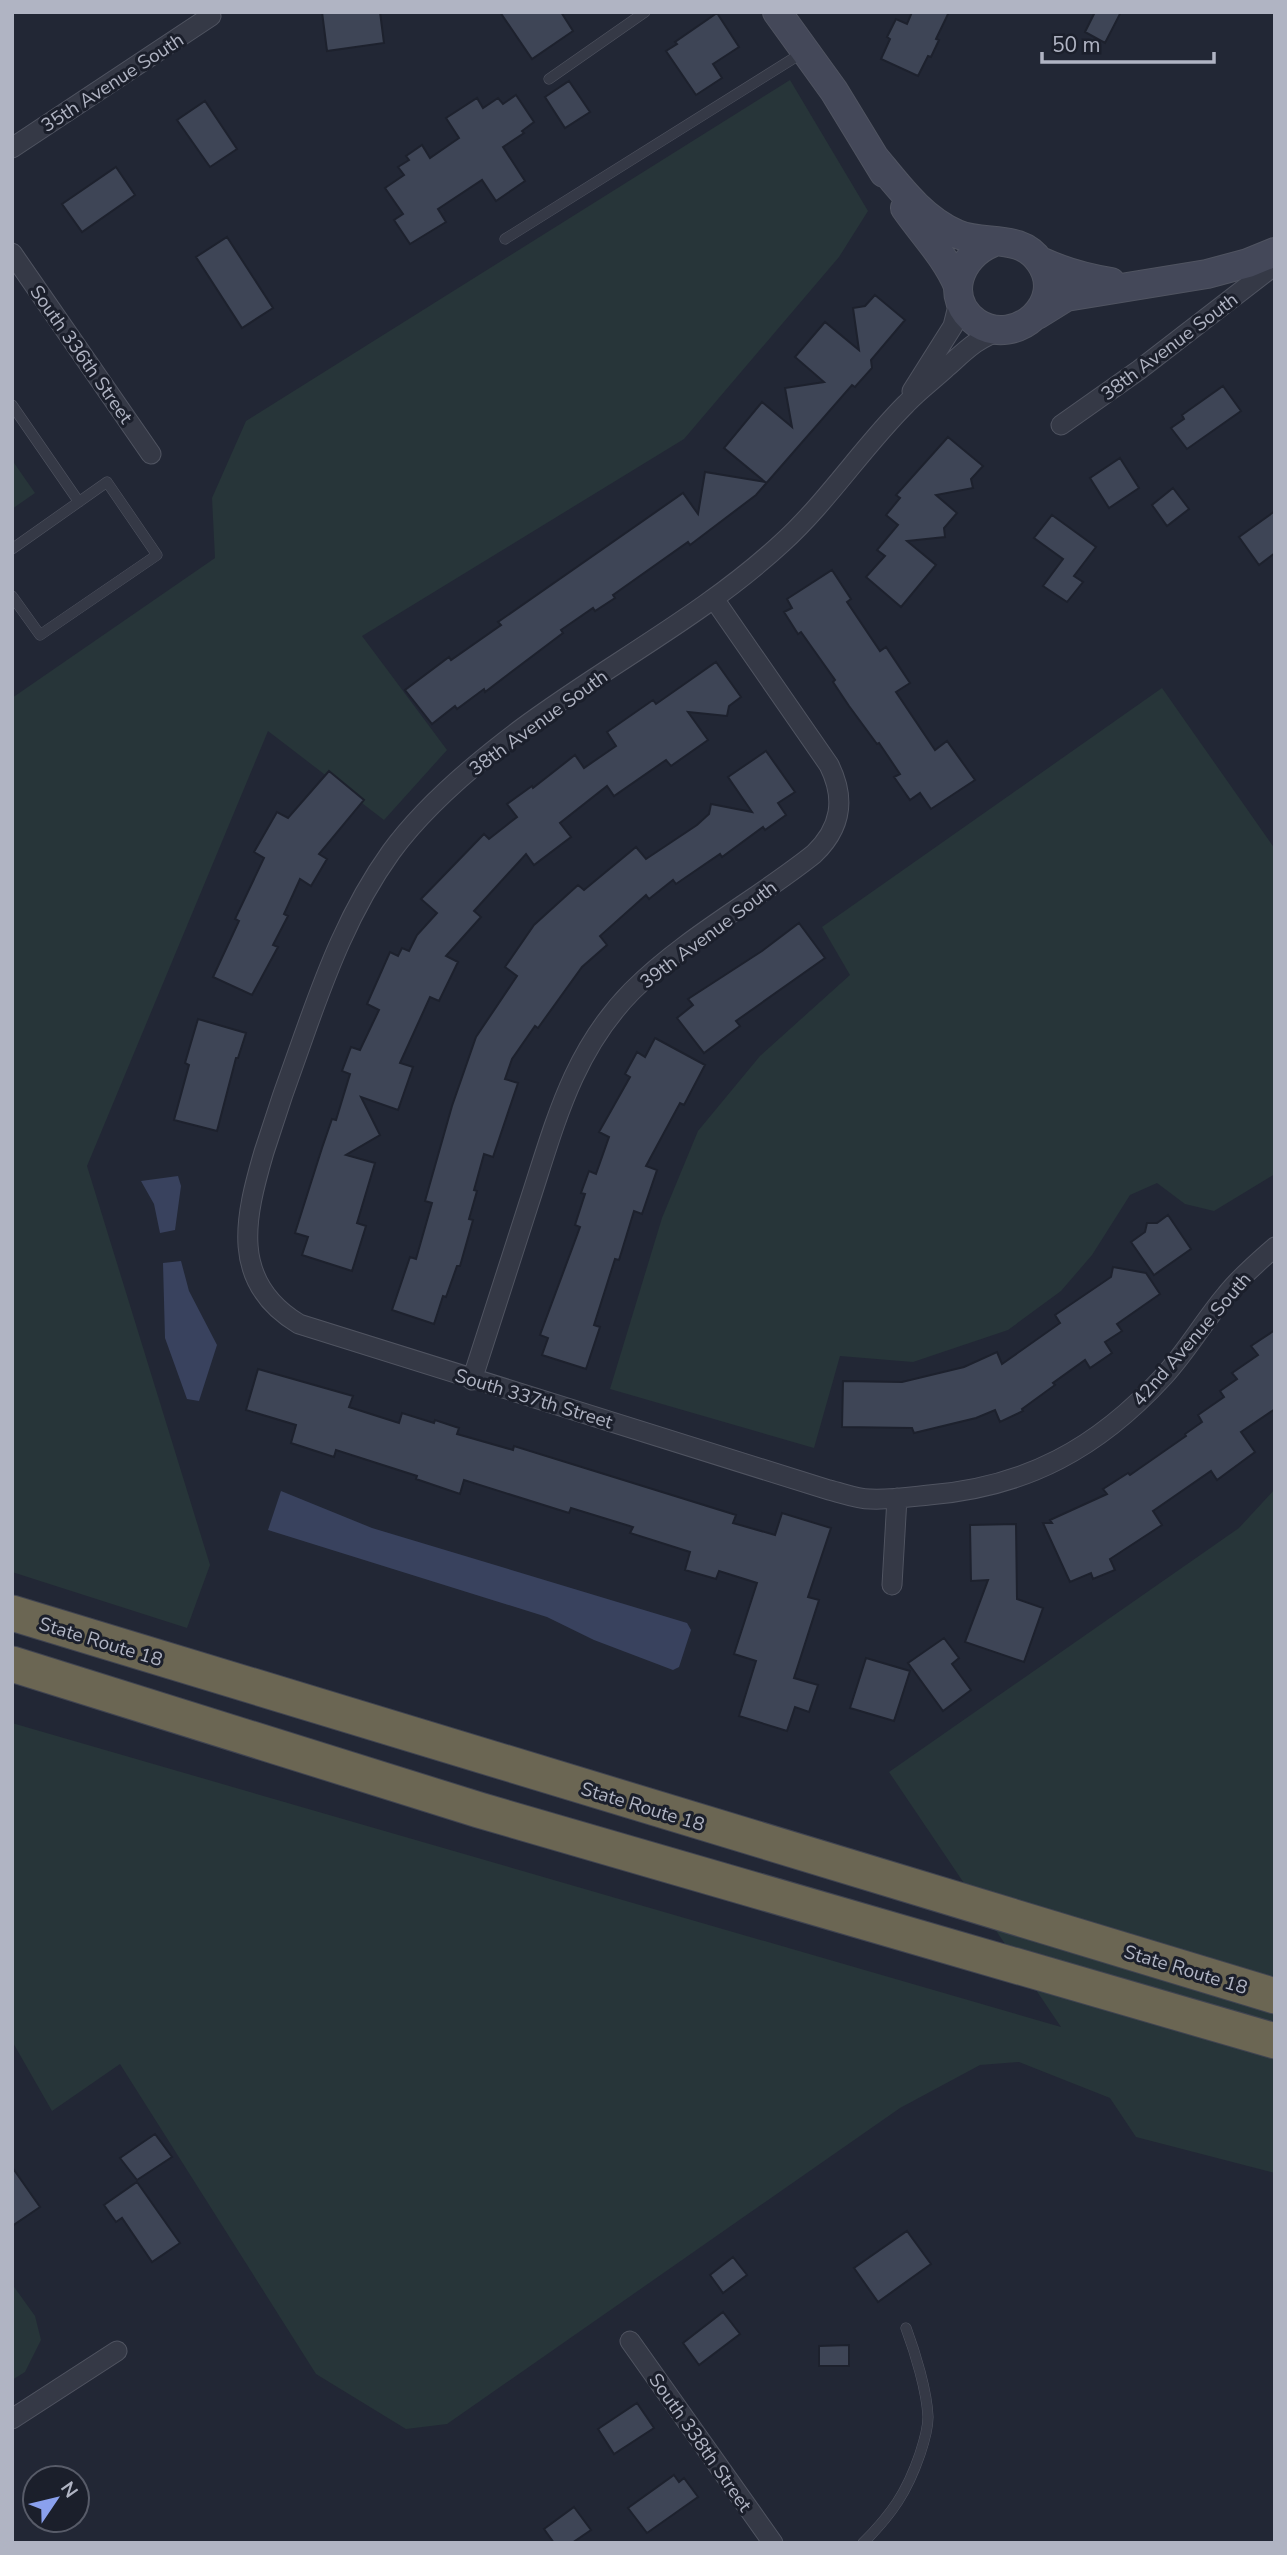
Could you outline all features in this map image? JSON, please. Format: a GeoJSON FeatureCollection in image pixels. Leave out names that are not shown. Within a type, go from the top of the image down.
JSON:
{"type":"FeatureCollection","features":[{"type":"Feature","properties":{"kind":"highway","name":"State Route 18"},"geometry":{"type":"LineString","coordinates":[[12,1614],[1275,1996]]}},
{"type":"Feature","properties":{"kind":"highway"},"geometry":{"type":"LineString","coordinates":[[12,1664],[480,1810],[1275,2041]]}},
{"type":"Feature","properties":{"kind":"street"},"geometry":{"type":"LineString","coordinates":[[777,12],[834,91],[918,227],[950,266],[965,310],[974,321],[986,328],[1000,331],[1020,327],[1037,315],[1044,305],[1048,282],[1040,261]]}},
{"type":"Feature","properties":{"kind":"street","name":"35th Avenue South"},"geometry":{"type":"LineString","coordinates":[[12,148],[211,16]]}},
{"type":"Feature","properties":{"kind":"street"},"geometry":{"type":"LineString","coordinates":[[876,158],[919,209],[937,223],[959,235],[992,243]]}},
{"type":"Feature","properties":{"kind":"street"},"geometry":{"type":"LineString","coordinates":[[959,292],[964,264],[972,254],[992,243],[1006,241],[1019,244],[1040,261],[1058,270],[1089,279],[1138,286]]}},
{"type":"Feature","properties":{"kind":"street","name":"38th Avenue South"},"geometry":{"type":"LineString","coordinates":[[1037,315],[1066,298],[1207,275],[1275,252]]}},
{"type":"Feature","properties":{"kind":"street","name":"South 336th Street"},"geometry":{"type":"LineString","coordinates":[[12,253],[151,454]]}},
{"type":"Feature","properties":{"kind":"street","name":"38th Avenue South"},"geometry":{"type":"LineString","coordinates":[[1061,425],[1139,370],[1275,265]]}},
{"type":"Feature","properties":{"kind":"street","name":"38th Avenue South"},"geometry":{"type":"LineString","coordinates":[[905,405],[925,368],[953,326],[959,292]]}},
{"type":"Feature","properties":{"kind":"street","name":"38th Avenue South"},"geometry":{"type":"LineString","coordinates":[[257,1280],[247,1249],[248,1213],[274,1120],[328,965],[356,909],[392,850],[469,770],[522,728],[714,598],[784,541],[833,490],[905,405],[971,346],[986,335],[1000,331]]}},
{"type":"Feature","properties":{"kind":"street","name":"39th Avenue South"},"geometry":{"type":"LineString","coordinates":[[472,1380],[552,1132],[572,1076],[593,1038],[630,993],[665,961],[814,854],[830,836],[838,819],[841,802],[839,790],[829,765],[714,598]]}},
{"type":"Feature","properties":{"kind":"street","name":"42nd Avenue South"},"geometry":{"type":"LineString","coordinates":[[829,1490],[868,1499],[946,1494],[1014,1480],[1052,1465],[1085,1446],[1149,1391],[1175,1363],[1227,1293],[1275,1247]]}},
{"type":"Feature","properties":{"kind":"street","name":"South 337th Street"},"geometry":{"type":"LineString","coordinates":[[257,1280],[269,1299],[299,1324],[829,1490]]}},
{"type":"Feature","properties":{"kind":"street"},"geometry":{"type":"LineString","coordinates":[[892,1585],[897,1498]]}},
{"type":"Feature","properties":{"kind":"street","name":"South 338th Street"},"geometry":{"type":"LineString","coordinates":[[630,2341],[773,2543]]}},
{"type":"Feature","properties":{"kind":"street"},"geometry":{"type":"LineString","coordinates":[[12,2419],[117,2351]]}},
{"type":"Feature","properties":{"kind":"lane"},"geometry":{"type":"LineString","coordinates":[[549,79],[645,12]]}},
{"type":"Feature","properties":{"kind":"lane"},"geometry":{"type":"LineString","coordinates":[[505,239],[805,51]]}},
{"type":"Feature","properties":{"kind":"lane"},"geometry":{"type":"LineString","coordinates":[[12,405],[79,502]]}},
{"type":"Feature","properties":{"kind":"lane"},"geometry":{"type":"LineString","coordinates":[[12,549],[107,482],[157,555],[40,635],[12,596]]}},
{"type":"Feature","properties":{"kind":"lane"},"geometry":{"type":"LineString","coordinates":[[863,2543],[898,2505],[911,2481],[924,2442],[928,2417],[915,2352],[906,2328]]}},
{"type":"Feature","properties":{"kind":"shaded area"},"geometry":{"type":"Polygon","coordinates":[[[790,80],[868,211],[839,257],[684,439],[362,636],[447,750],[384,820],[268,731],[87,1166],[210,1565],[187,1628],[12,1572],[12,698],[215,558],[212,498],[246,421],[790,80]]]}},
{"type":"Feature","properties":{"kind":"shaded area"},"geometry":{"type":"Polygon","coordinates":[[[12,460],[35,493],[12,509],[12,460]]]}},
{"type":"Feature","properties":{"kind":"shaded area"},"geometry":{"type":"Polygon","coordinates":[[[1162,688],[1275,849],[1275,1174],[1214,1211],[1185,1204],[1157,1183],[1130,1195],[1092,1255],[1061,1291],[1008,1330],[913,1362],[840,1356],[814,1448],[610,1389],[662,1218],[698,1131],[760,1056],[850,975],[822,927],[1162,688]]]}},
{"type":"Feature","properties":{"kind":"shaded area"},"geometry":{"type":"Polygon","coordinates":[[[1275,1489],[1275,2173],[1136,2137],[1110,2098],[1019,2062],[980,2065],[900,2108],[447,2424],[406,2429],[316,2374],[120,2064],[52,2111],[12,2041],[12,1723],[1061,2027],[889,1772],[1239,1528],[1275,1489]]]}},
{"type":"Feature","properties":{"kind":"shaded area"},"geometry":{"type":"Polygon","coordinates":[[[12,2284],[35,2316],[41,2340],[25,2372],[12,2380],[12,2284]]]}},
{"type":"Feature","properties":{"kind":"water"},"geometry":{"type":"Polygon","coordinates":[[[178,1176],[181,1186],[175,1230],[160,1233],[154,1204],[141,1181],[178,1176]]]}},
{"type":"Feature","properties":{"kind":"water"},"geometry":{"type":"Polygon","coordinates":[[[181,1261],[189,1291],[217,1345],[199,1401],[187,1399],[165,1338],[163,1263],[181,1261]]]}},
{"type":"Feature","properties":{"kind":"water"},"geometry":{"type":"Polygon","coordinates":[[[281,1491],[372,1528],[687,1623],[691,1630],[679,1667],[673,1670],[594,1640],[547,1617],[268,1530],[281,1491]]]}},
{"type":"Feature","properties":{"kind":"building"},"geometry":{"type":"Polygon","coordinates":[[[322,12],[380,12],[384,43],[327,51],[322,12]]]}},
{"type":"Feature","properties":{"kind":"building"},"geometry":{"type":"Polygon","coordinates":[[[500,12],[561,12],[573,31],[532,59],[500,12]]]}},
{"type":"Feature","properties":{"kind":"building"},"geometry":{"type":"Polygon","coordinates":[[[912,12],[949,12],[931,57],[928,56],[918,76],[881,59],[890,39],[887,37],[896,19],[907,24],[912,12]]]}},
{"type":"Feature","properties":{"kind":"building"},"geometry":{"type":"Polygon","coordinates":[[[1095,12],[1121,12],[1105,43],[1085,32],[1095,12]]]}},
{"type":"Feature","properties":{"kind":"building"},"geometry":{"type":"Polygon","coordinates":[[[717,13],[739,47],[713,64],[722,78],[696,95],[666,51],[717,13]]]}},
{"type":"Feature","properties":{"kind":"building"},"geometry":{"type":"Polygon","coordinates":[[[569,81],[590,112],[565,128],[545,97],[569,81]]]}},
{"type":"Feature","properties":{"kind":"building"},"geometry":{"type":"Polygon","coordinates":[[[516,95],[534,122],[522,131],[524,133],[503,147],[525,181],[496,201],[482,180],[438,209],[446,222],[410,244],[394,220],[403,214],[385,188],[404,175],[398,167],[409,160],[406,156],[422,145],[430,158],[459,138],[446,118],[477,98],[483,108],[498,98],[503,104],[516,95]]]}},
{"type":"Feature","properties":{"kind":"building"},"geometry":{"type":"Polygon","coordinates":[[[205,101],[237,149],[210,167],[177,120],[205,101]]]}},
{"type":"Feature","properties":{"kind":"building"},"geometry":{"type":"Polygon","coordinates":[[[116,167],[135,195],[82,232],[62,204],[116,167]]]}},
{"type":"Feature","properties":{"kind":"building"},"geometry":{"type":"Polygon","coordinates":[[[227,237],[273,308],[242,328],[196,257],[227,237]]]}},
{"type":"Feature","properties":{"kind":"building"},"geometry":{"type":"Polygon","coordinates":[[[875,295],[905,320],[871,360],[872,368],[855,387],[852,385],[756,495],[690,545],[688,542],[613,595],[615,598],[595,611],[593,608],[561,630],[563,633],[485,692],[484,689],[457,709],[455,706],[432,724],[405,690],[449,657],[451,660],[501,625],[498,622],[683,493],[698,514],[705,472],[765,482],[724,448],[762,402],[792,427],[785,388],[824,382],[795,357],[825,322],[859,350],[853,308],[865,306],[875,295]]]}},
{"type":"Feature","properties":{"kind":"building"},"geometry":{"type":"Polygon","coordinates":[[[1223,386],[1241,411],[1187,449],[1171,428],[1184,419],[1182,415],[1223,386]]]}},
{"type":"Feature","properties":{"kind":"building"},"geometry":{"type":"Polygon","coordinates":[[[948,437],[983,466],[971,479],[973,488],[936,495],[957,513],[944,528],[945,537],[907,541],[936,565],[901,607],[866,577],[885,556],[877,550],[898,525],[886,515],[900,498],[896,495],[948,437]]]}},
{"type":"Feature","properties":{"kind":"building"},"geometry":{"type":"Polygon","coordinates":[[[1120,458],[1139,488],[1109,508],[1090,478],[1120,458]]]}},
{"type":"Feature","properties":{"kind":"building"},"geometry":{"type":"Polygon","coordinates":[[[1173,488],[1189,509],[1167,526],[1152,505],[1173,488]]]}},
{"type":"Feature","properties":{"kind":"building"},"geometry":{"type":"Polygon","coordinates":[[[1275,511],[1275,553],[1259,565],[1239,537],[1275,511]]]}},
{"type":"Feature","properties":{"kind":"building"},"geometry":{"type":"Polygon","coordinates":[[[1052,515],[1096,547],[1074,576],[1083,582],[1067,602],[1043,586],[1063,559],[1034,538],[1052,515]]]}},
{"type":"Feature","properties":{"kind":"building"},"geometry":{"type":"Polygon","coordinates":[[[832,570],[851,599],[847,602],[880,651],[886,647],[910,683],[896,692],[935,750],[947,741],[975,780],[931,809],[920,793],[910,800],[894,777],[900,774],[849,706],[833,682],[835,680],[801,632],[798,634],[784,612],[792,608],[787,599],[832,570]]]}},
{"type":"Feature","properties":{"kind":"building"},"geometry":{"type":"Polygon","coordinates":[[[716,662],[741,697],[729,706],[727,716],[688,712],[708,740],[671,766],[666,760],[614,796],[607,786],[560,823],[571,837],[534,865],[526,854],[474,911],[481,917],[446,956],[458,962],[439,1001],[430,997],[400,1063],[413,1067],[398,1110],[361,1097],[380,1135],[346,1155],[375,1163],[357,1223],[366,1226],[352,1271],[302,1255],[308,1237],[295,1233],[332,1119],[336,1120],[350,1074],[342,1071],[351,1047],[360,1050],[379,1010],[367,1004],[390,952],[398,956],[402,948],[409,951],[417,935],[437,913],[421,899],[484,834],[489,839],[517,817],[507,804],[532,786],[533,788],[575,755],[584,768],[616,746],[607,732],[653,700],[656,704],[716,662]]]}},
{"type":"Feature","properties":{"kind":"building"},"geometry":{"type":"Polygon","coordinates":[[[766,751],[795,792],[778,803],[786,815],[676,884],[673,880],[649,899],[646,895],[600,936],[607,945],[582,967],[512,1059],[505,1079],[518,1083],[493,1157],[484,1154],[469,1219],[473,1220],[460,1266],[457,1266],[446,1297],[443,1296],[434,1324],[392,1310],[410,1257],[416,1259],[432,1203],[425,1201],[452,1106],[476,1037],[517,976],[505,967],[534,925],[578,885],[584,890],[636,847],[646,859],[697,825],[709,814],[711,804],[752,812],[728,777],[766,751]]]}},
{"type":"Feature","properties":{"kind":"building"},"geometry":{"type":"Polygon","coordinates":[[[329,771],[364,800],[319,854],[327,859],[311,886],[300,879],[284,914],[288,916],[273,945],[278,947],[252,995],[213,977],[239,921],[235,919],[264,858],[254,852],[277,812],[288,818],[329,771]]]}},
{"type":"Feature","properties":{"kind":"building"},"geometry":{"type":"Polygon","coordinates":[[[799,923],[825,958],[736,1021],[740,1026],[704,1053],[677,1018],[693,1005],[688,999],[762,951],[799,923]]]}},
{"type":"Feature","properties":{"kind":"building"},"geometry":{"type":"Polygon","coordinates":[[[198,1019],[246,1033],[236,1058],[217,1131],[174,1120],[189,1065],[185,1063],[198,1019]]]}},
{"type":"Feature","properties":{"kind":"building"},"geometry":{"type":"Polygon","coordinates":[[[655,1038],[705,1065],[684,1105],[680,1103],[646,1166],[657,1170],[642,1214],[634,1211],[619,1260],[615,1259],[594,1325],[600,1327],[586,1369],[542,1355],[548,1338],[540,1335],[580,1227],[575,1225],[585,1194],[581,1193],[589,1171],[596,1174],[609,1137],[599,1132],[630,1077],[625,1074],[637,1052],[645,1057],[655,1038]]]}},
{"type":"Feature","properties":{"kind":"building"},"geometry":{"type":"Polygon","coordinates":[[[1168,1215],[1191,1249],[1154,1275],[1131,1242],[1145,1232],[1147,1223],[1157,1223],[1168,1215]]]}},
{"type":"Feature","properties":{"kind":"building"},"geometry":{"type":"Polygon","coordinates":[[[1113,1267],[1146,1273],[1160,1294],[1117,1324],[1122,1331],[1105,1342],[1112,1353],[1090,1368],[1085,1360],[1053,1383],[1055,1385],[1022,1409],[1023,1411],[1000,1422],[995,1410],[976,1418],[914,1433],[912,1428],[842,1427],[843,1381],[902,1382],[964,1367],[997,1352],[1002,1364],[1060,1323],[1055,1315],[1111,1277],[1113,1267]]]}},
{"type":"Feature","properties":{"kind":"building"},"geometry":{"type":"Polygon","coordinates":[[[1275,1330],[1275,1409],[1241,1432],[1255,1452],[1217,1480],[1211,1471],[1153,1511],[1162,1525],[1110,1559],[1115,1570],[1093,1579],[1091,1573],[1070,1582],[1043,1523],[1052,1523],[1050,1520],[1107,1494],[1103,1489],[1128,1473],[1130,1475],[1186,1436],[1185,1434],[1202,1422],[1198,1415],[1224,1397],[1220,1391],[1237,1379],[1232,1373],[1258,1355],[1251,1346],[1275,1330]]]}},
{"type":"Feature","properties":{"kind":"building"},"geometry":{"type":"Polygon","coordinates":[[[258,1369],[353,1396],[349,1407],[399,1423],[402,1413],[434,1423],[435,1420],[459,1428],[457,1434],[513,1450],[514,1446],[736,1515],[733,1523],[775,1535],[782,1513],[831,1528],[808,1597],[819,1600],[794,1678],[818,1685],[809,1712],[795,1707],[787,1731],[739,1716],[756,1661],[734,1654],[757,1583],[719,1571],[716,1579],[685,1570],[690,1552],[630,1533],[633,1527],[571,1508],[569,1513],[464,1480],[460,1494],[416,1479],[417,1476],[336,1450],[334,1457],[291,1443],[296,1425],[246,1410],[258,1369]]]}},
{"type":"Feature","properties":{"kind":"building"},"geometry":{"type":"Polygon","coordinates":[[[1016,1524],[1017,1599],[1043,1608],[1024,1662],[965,1642],[988,1580],[971,1581],[970,1525],[1016,1524]]]}},
{"type":"Feature","properties":{"kind":"building"},"geometry":{"type":"Polygon","coordinates":[[[944,1638],[959,1658],[952,1664],[971,1690],[943,1711],[908,1663],[944,1638]]]}},
{"type":"Feature","properties":{"kind":"building"},"geometry":{"type":"Polygon","coordinates":[[[866,1658],[910,1671],[894,1721],[850,1708],[866,1658]]]}},
{"type":"Feature","properties":{"kind":"building"},"geometry":{"type":"Polygon","coordinates":[[[155,2134],[172,2157],[137,2180],[120,2158],[155,2134]]]}},
{"type":"Feature","properties":{"kind":"building"},"geometry":{"type":"Polygon","coordinates":[[[12,2167],[40,2207],[12,2226],[12,2167]]]}},
{"type":"Feature","properties":{"kind":"building"},"geometry":{"type":"Polygon","coordinates":[[[137,2182],[180,2243],[152,2262],[122,2218],[116,2222],[104,2205],[137,2182]]]}},
{"type":"Feature","properties":{"kind":"building"},"geometry":{"type":"Polygon","coordinates":[[[907,2231],[931,2264],[878,2302],[854,2268],[907,2231]]]}},
{"type":"Feature","properties":{"kind":"building"},"geometry":{"type":"Polygon","coordinates":[[[733,2257],[747,2275],[723,2293],[710,2275],[733,2257]]]}},
{"type":"Feature","properties":{"kind":"building"},"geometry":{"type":"Polygon","coordinates":[[[723,2312],[740,2334],[699,2365],[683,2343],[723,2312]]]}},
{"type":"Feature","properties":{"kind":"building"},"geometry":{"type":"Polygon","coordinates":[[[849,2345],[849,2366],[819,2366],[819,2346],[849,2345]]]}},
{"type":"Feature","properties":{"kind":"building"},"geometry":{"type":"Polygon","coordinates":[[[637,2403],[654,2428],[614,2454],[598,2429],[637,2403]]]}},
{"type":"Feature","properties":{"kind":"building"},"geometry":{"type":"Polygon","coordinates":[[[674,2475],[679,2482],[684,2478],[698,2497],[647,2533],[628,2508],[674,2475]]]}},
{"type":"Feature","properties":{"kind":"building"},"geometry":{"type":"Polygon","coordinates":[[[574,2507],[591,2530],[572,2543],[554,2543],[544,2529],[574,2507]]]}}]}
